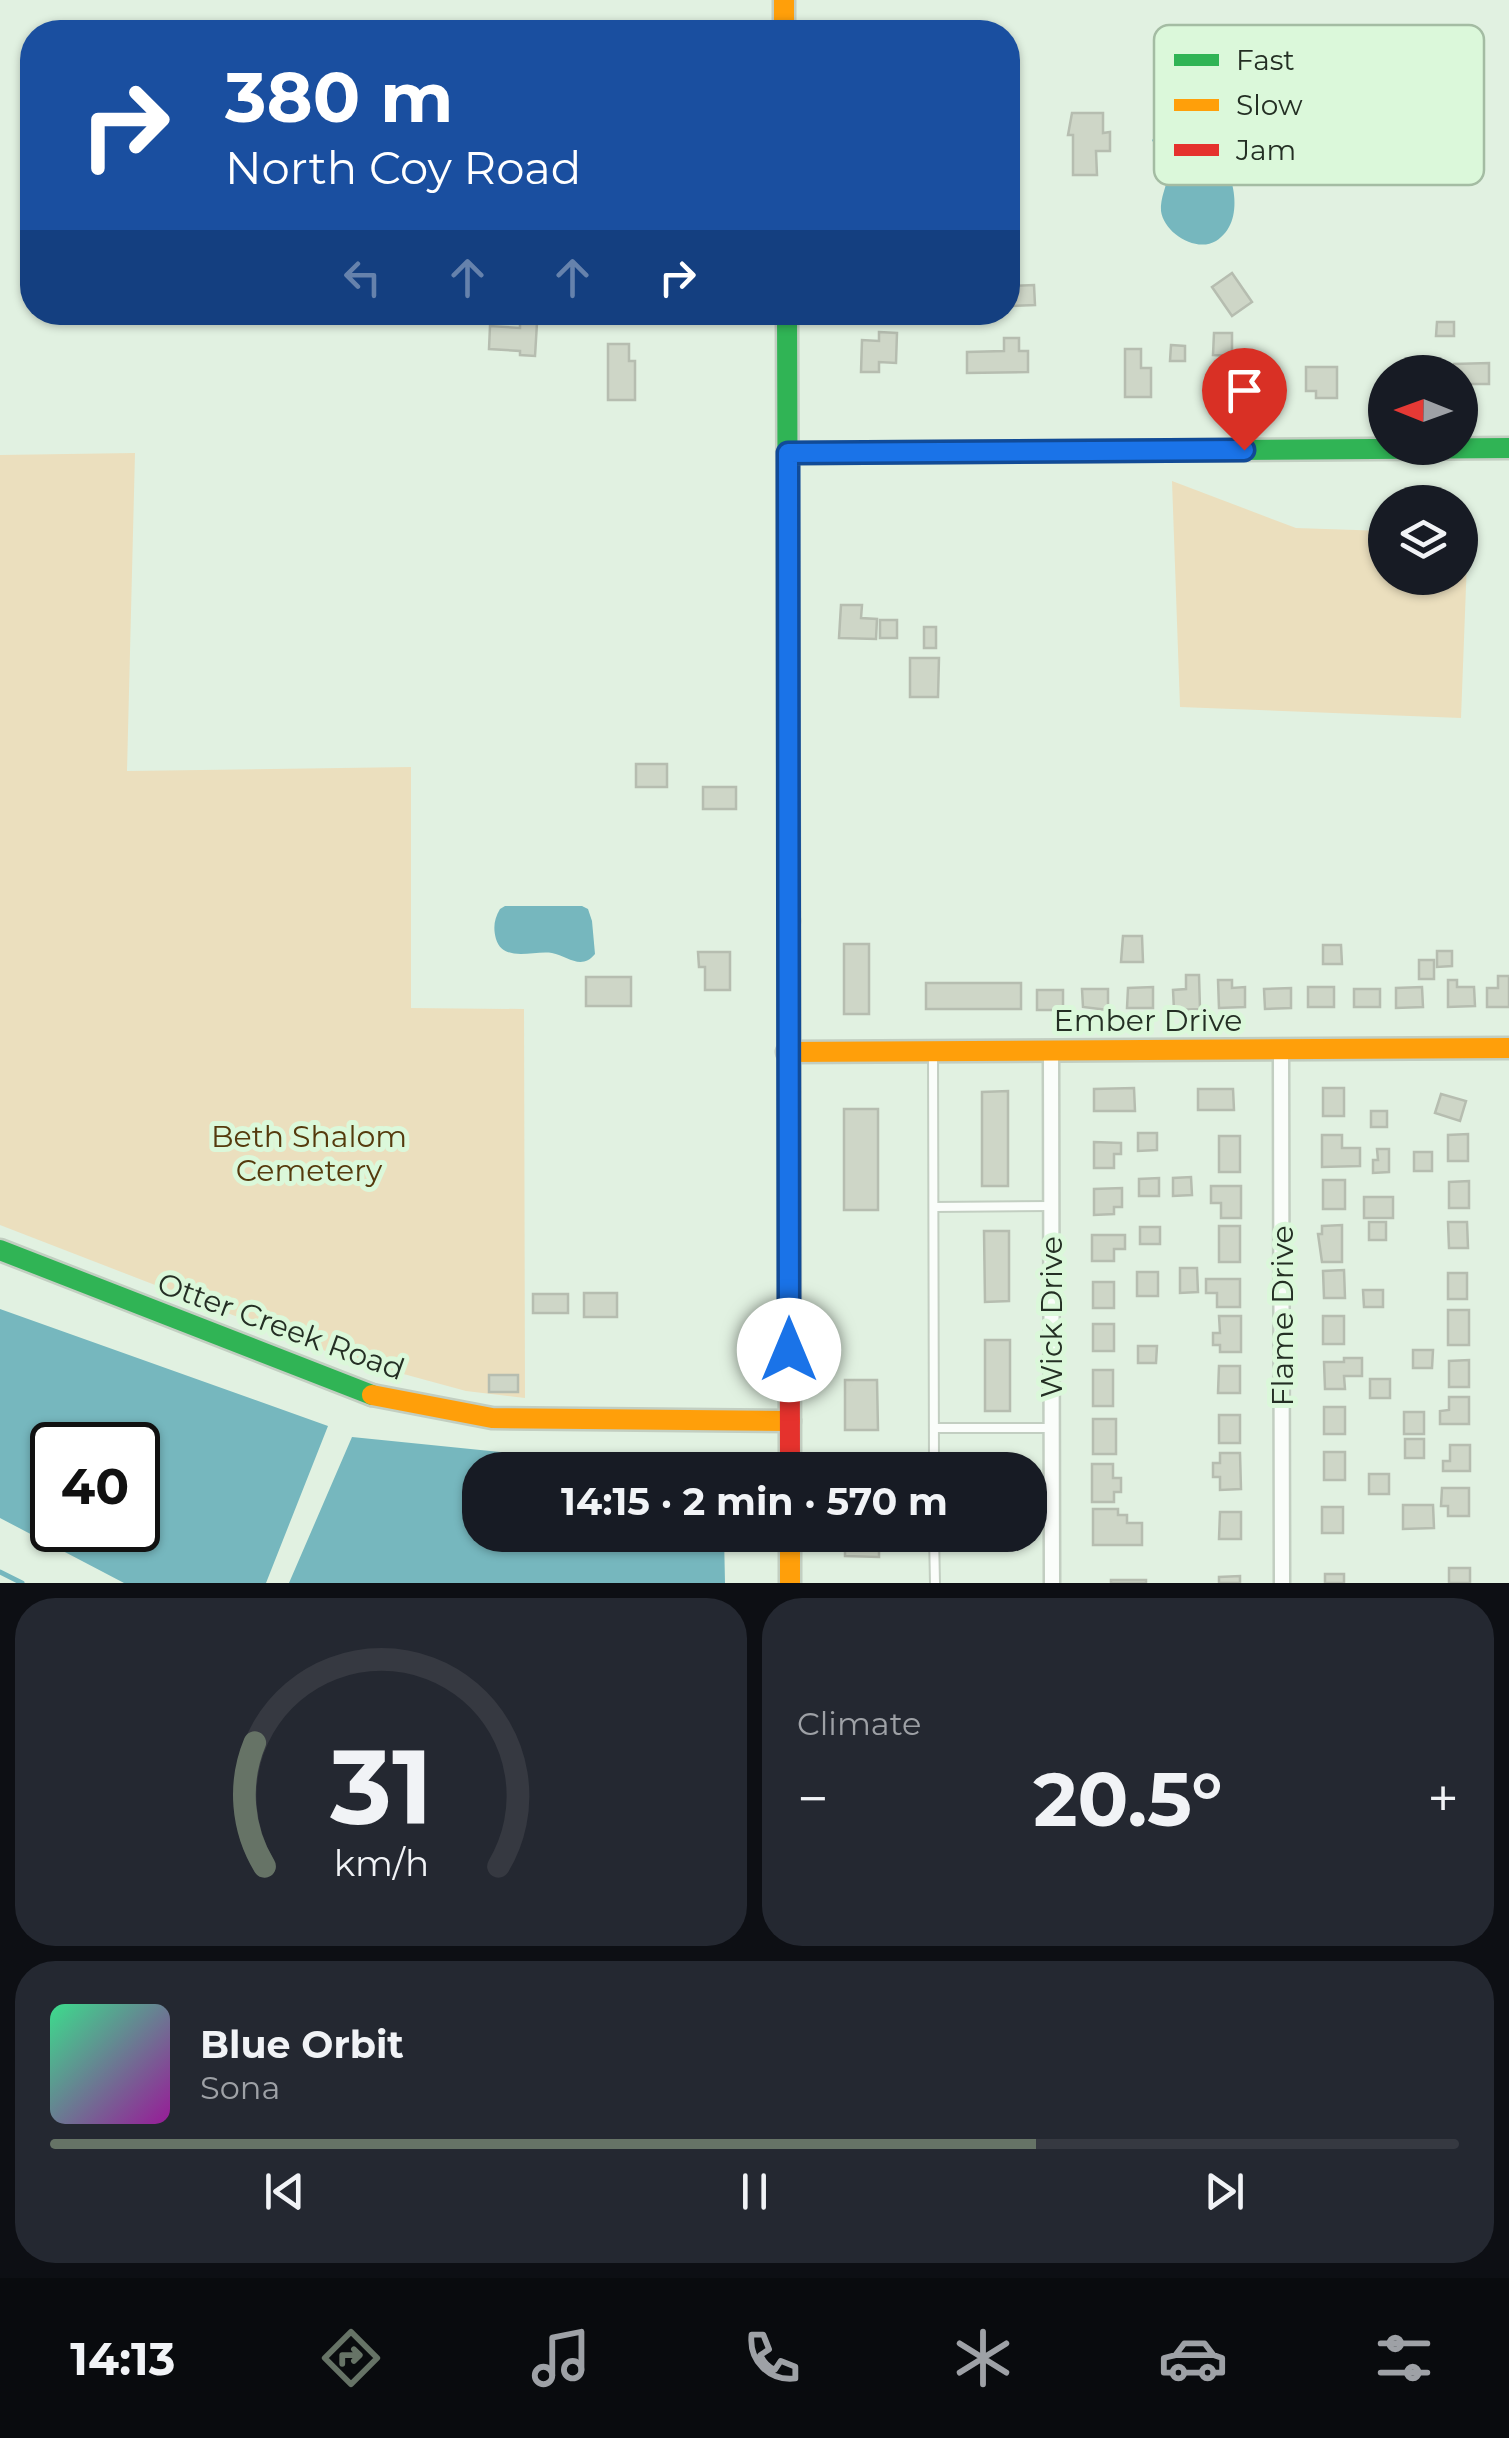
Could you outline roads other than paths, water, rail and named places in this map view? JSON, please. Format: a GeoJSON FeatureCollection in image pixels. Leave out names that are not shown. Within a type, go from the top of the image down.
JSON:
{"type":"FeatureCollection","features":[{"type":"Feature","properties":{"kind":"street"},"geometry":{"type":"LineString","coordinates":[[787,325],[790,1452]]}},
{"type":"Feature","properties":{"kind":"street"},"geometry":{"type":"LineString","coordinates":[[788,453],[1509,448]]}},
{"type":"Feature","properties":{"kind":"street","name":"Ember Drive"},"geometry":{"type":"LineString","coordinates":[[787,1052],[1509,1048]]}},
{"type":"Feature","properties":{"kind":"street","name":"Flame Drive"},"geometry":{"type":"LineString","coordinates":[[1281,1050],[1282,1583]]}},
{"type":"Feature","properties":{"kind":"street","name":"Wick Drive"},"geometry":{"type":"LineString","coordinates":[[1051,1051],[1052,1583]]}},
{"type":"Feature","properties":{"kind":"street","name":"Otter Creek Road"},"geometry":{"type":"LineString","coordinates":[[0,1250],[338,1385],[402,1403],[448,1413],[510,1419],[790,1422]]}},
{"type":"Feature","properties":{"kind":"street"},"geometry":{"type":"LineString","coordinates":[[790,1552],[790,1583]]}},
{"type":"Feature","properties":{"kind":"lane"},"geometry":{"type":"LineString","coordinates":[[933,1052],[934,1452]]}},
{"type":"Feature","properties":{"kind":"lane"},"geometry":{"type":"LineString","coordinates":[[934,1207],[1051,1206]]}},
{"type":"Feature","properties":{"kind":"lane"},"geometry":{"type":"LineString","coordinates":[[934,1428],[1052,1428]]}},
{"type":"Feature","properties":{"kind":"lane"},"geometry":{"type":"LineString","coordinates":[[934,1552],[934,1583]]}},
{"type":"Feature","properties":{"kind":"water"},"geometry":{"type":"Polygon","coordinates":[[[1165,185],[1232,185],[1232,222],[1226,232],[1208,244],[1191,243],[1174,233],[1163,219],[1165,185]]]}},
{"type":"Feature","properties":{"kind":"water"},"geometry":{"type":"Polygon","coordinates":[[[500,909],[588,909],[595,954],[579,962],[552,953],[505,951],[496,939],[494,927],[500,909]]]}},
{"type":"Feature","properties":{"kind":"water"},"geometry":{"type":"Polygon","coordinates":[[[0,1309],[328,1426],[266,1583],[124,1583],[65,1552],[160,1552],[160,1422],[30,1422],[30,1534],[0,1518],[0,1309]]]}},
{"type":"Feature","properties":{"kind":"water"},"geometry":{"type":"Polygon","coordinates":[[[352,1437],[501,1452],[462,1452],[462,1552],[724,1552],[725,1583],[289,1583],[352,1437]]]}},
{"type":"Feature","properties":{"kind":"waterway"},"geometry":{"type":"LineString","coordinates":[[0,1572],[22,1583]]}},
{"type":"Feature","properties":{"kind":"park label","name":"Beth Shalom Cemetery"},"geometry":{"type":"Point","coordinates":[309,1153]}}]}
